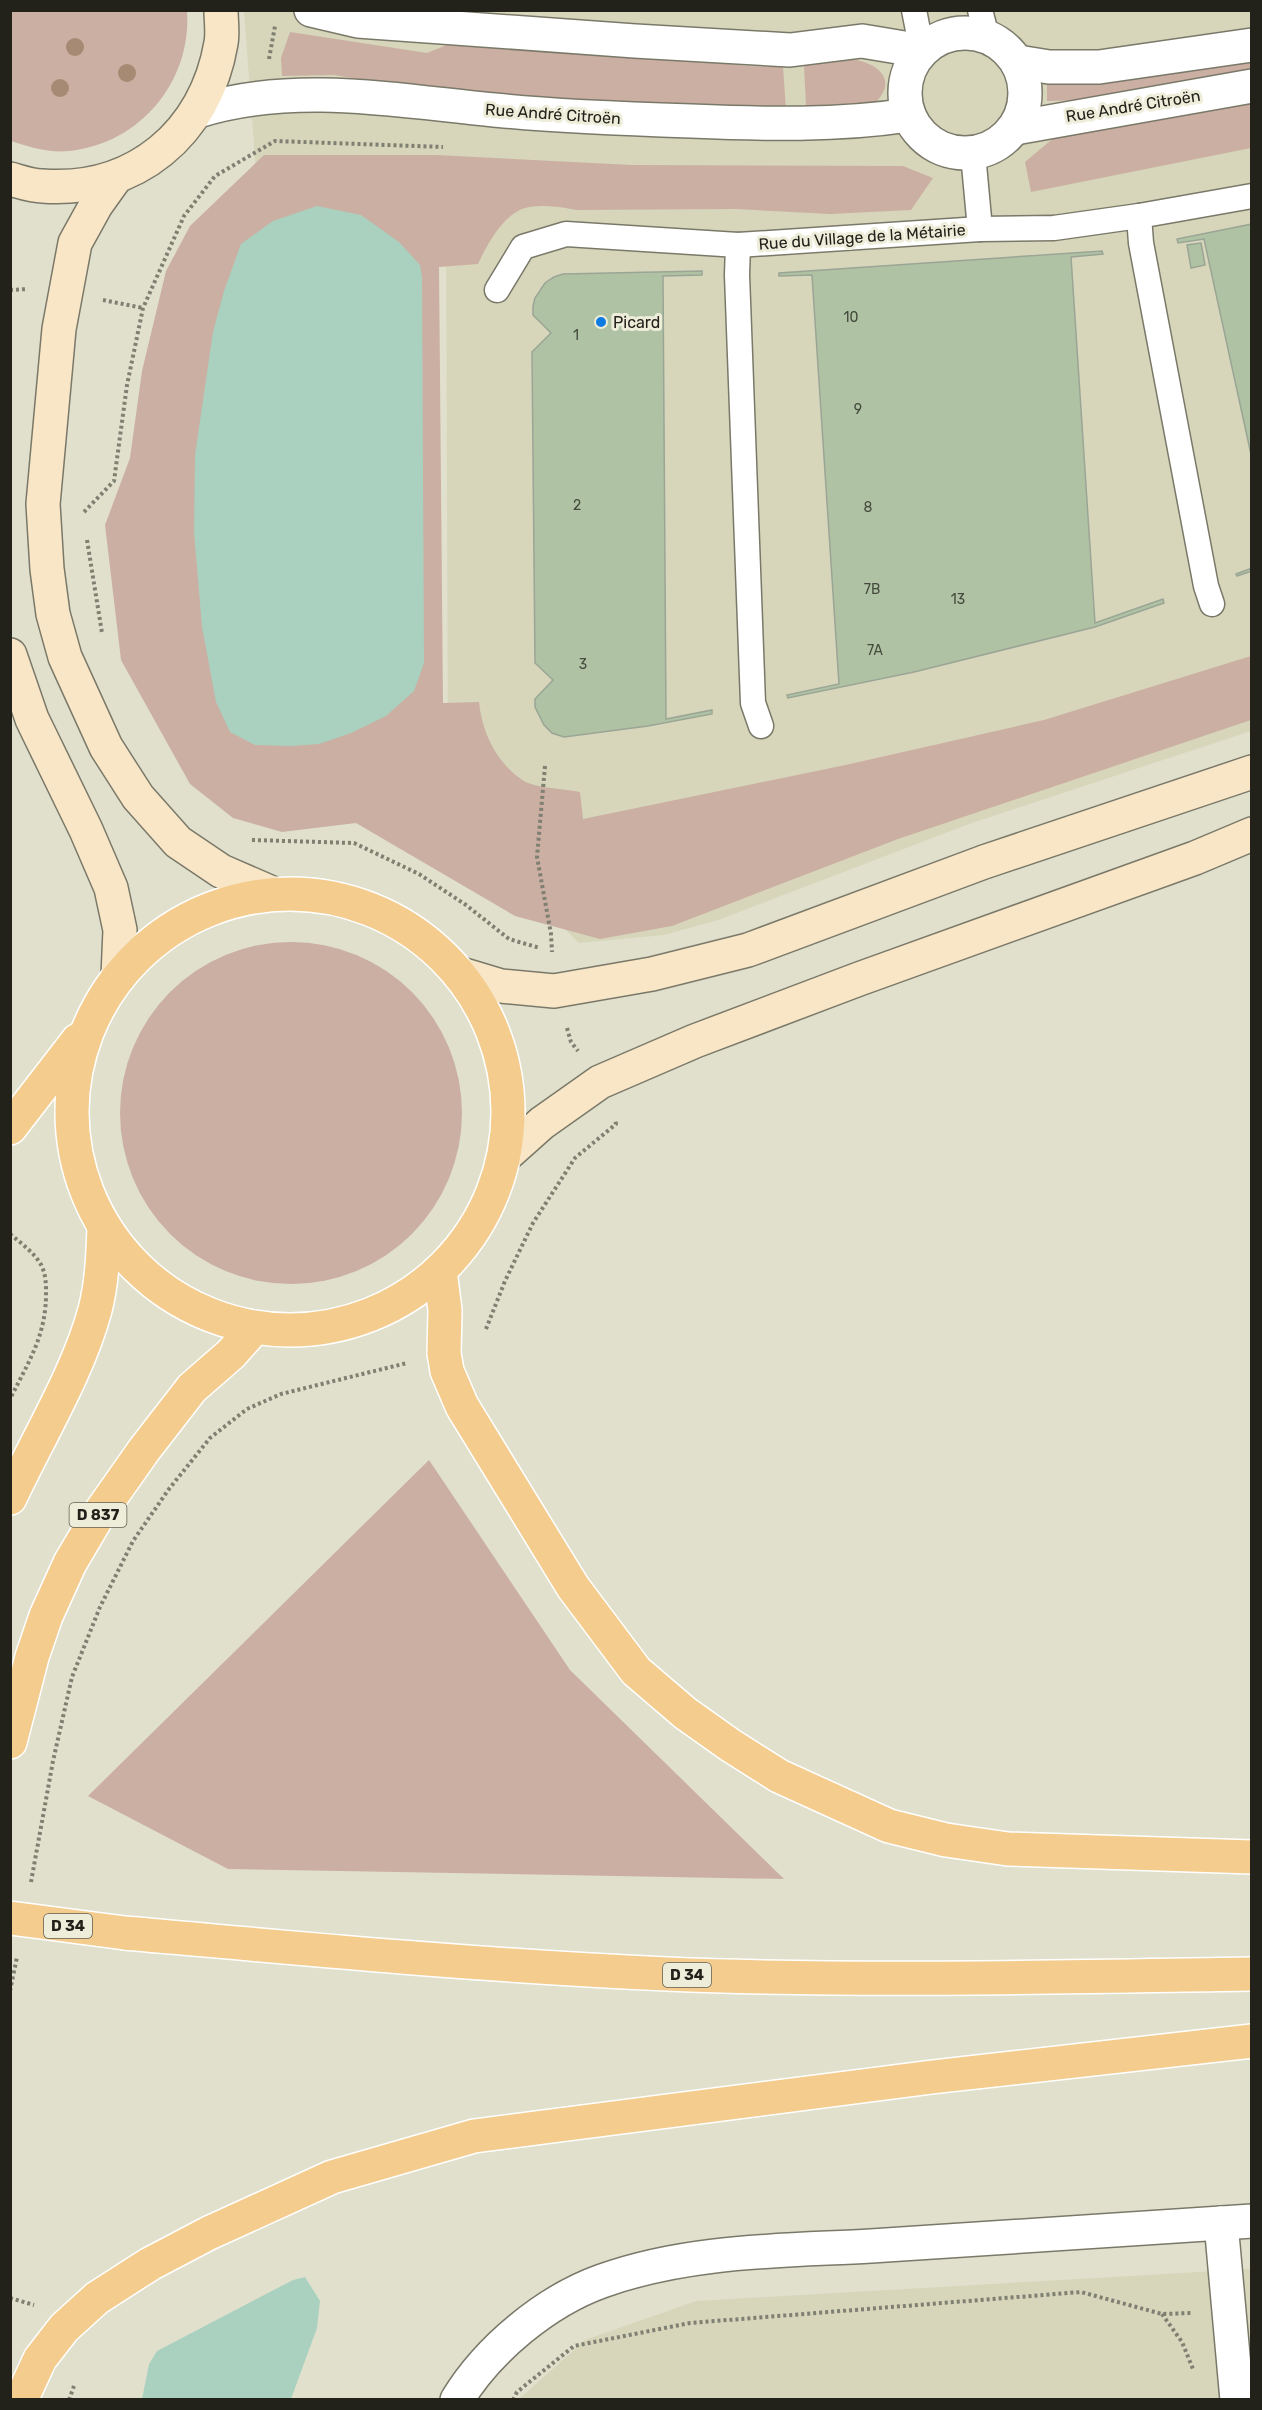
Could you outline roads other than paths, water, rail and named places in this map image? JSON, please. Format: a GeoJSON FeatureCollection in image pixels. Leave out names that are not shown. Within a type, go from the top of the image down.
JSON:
{"type":"FeatureCollection","features":[{"type":"Feature","properties":{"kind":"main road"},"geometry":{"type":"LineString","coordinates":[[10,179],[40,186],[79,186],[116,177],[148,161],[176,139],[198,111],[216,68],[222,40],[221,10]]}},
{"type":"Feature","properties":{"kind":"main road"},"geometry":{"type":"LineString","coordinates":[[116,177],[96,205],[75,243],[59,329],[43,504],[47,569],[53,614],[65,657],[106,747],[138,797],[178,842],[221,871],[274,894]]}},
{"type":"Feature","properties":{"kind":"main road"},"geometry":{"type":"LineString","coordinates":[[10,655],[32,719],[86,830],[111,888],[120,930],[118,976]]}},
{"type":"Feature","properties":{"kind":"main road"},"geometry":{"type":"LineString","coordinates":[[461,974],[501,986],[554,990],[652,974],[748,950],[984,862],[1251,772]]}},
{"type":"Feature","properties":{"kind":"main road"},"geometry":{"type":"LineString","coordinates":[[505,1156],[542,1123],[600,1082],[706,1037],[859,979],[1195,858],[1251,834]]}},
{"type":"Feature","properties":{"kind":"main road"},"geometry":{"type":"LineString","coordinates":[[10,1128],[88,1026],[118,976],[150,944],[188,919],[230,902],[274,894],[327,896],[378,911],[423,937],[461,974],[487,1015],[503,1060],[510,1109],[505,1156],[491,1199],[470,1237],[440,1271],[400,1301],[354,1321],[304,1330],[254,1328],[209,1315],[168,1293],[132,1264],[104,1227],[82,1180],[72,1129],[74,1077],[88,1026]]}},
{"type":"Feature","properties":{"kind":"main road"},"geometry":{"type":"LineString","coordinates":[[10,1498],[70,1375],[95,1310],[103,1264],[104,1227]]}},
{"type":"Feature","properties":{"kind":"main road"},"geometry":{"type":"LineString","coordinates":[[440,1271],[445,1310],[444,1353],[447,1371],[462,1406],[580,1596],[636,1671],[685,1713],[779,1776],[889,1826],[946,1840],[1008,1849],[1251,1857]]}},
{"type":"Feature","properties":{"kind":"main road","name":"D 837"},"geometry":{"type":"LineString","coordinates":[[10,1742],[32,1657],[46,1616],[70,1563],[93,1524],[144,1450],[192,1388],[231,1354],[254,1328]]}},
{"type":"Feature","properties":{"kind":"main road","name":"D 34"},"geometry":{"type":"LineString","coordinates":[[15,1932],[125,1933],[433,1960],[671,1974],[909,1979],[1251,1974]]}},
{"type":"Feature","properties":{"kind":"main road"},"geometry":{"type":"LineString","coordinates":[[21,2400],[40,2359],[64,2328],[97,2298],[150,2264],[332,2177],[474,2136],[920,2079],[1251,2041]]}},
{"type":"Feature","properties":{"kind":"street"},"geometry":{"type":"LineString","coordinates":[[311,10],[358,21],[635,41],[790,50],[862,41],[922,51]]}},
{"type":"Feature","properties":{"kind":"street"},"geometry":{"type":"LineString","coordinates":[[984,24],[1017,62],[1024,79],[1026,96],[1023,113],[1015,128],[996,145],[973,153],[953,153],[934,145],[919,133],[909,115],[905,99],[906,82],[911,65],[922,51],[936,40],[952,34],[970,33],[984,24]]}},
{"type":"Feature","properties":{"kind":"street"},"geometry":{"type":"LineString","coordinates":[[1017,62],[1049,68],[1099,67],[1251,45]]}},
{"type":"Feature","properties":{"kind":"street","name":"Rue André Citroën"},"geometry":{"type":"LineString","coordinates":[[1015,128],[1251,86]]}},
{"type":"Feature","properties":{"kind":"street","name":"Rue André Citroën"},"geometry":{"type":"LineString","coordinates":[[198,111],[228,101],[272,96],[335,96],[568,117],[798,125],[909,115]]}},
{"type":"Feature","properties":{"kind":"street"},"geometry":{"type":"LineString","coordinates":[[457,2400],[463,2389],[522,2327],[559,2301],[601,2282],[692,2257],[1236,2222],[1229,2310],[1237,2400]]}},
{"type":"Feature","properties":{"kind":"lane"},"geometry":{"type":"LineString","coordinates":[[914,10],[922,51]]}},
{"type":"Feature","properties":{"kind":"lane"},"geometry":{"type":"LineString","coordinates":[[973,153],[980,229]]}},
{"type":"Feature","properties":{"kind":"lane","name":"Rue du Village de la Métairie"},"geometry":{"type":"LineString","coordinates":[[497,290],[523,247],[566,234],[738,245],[980,229],[1054,228],[1251,196]]}},
{"type":"Feature","properties":{"kind":"lane"},"geometry":{"type":"LineString","coordinates":[[1139,216],[1141,243],[1202,563],[1212,604]]}},
{"type":"Feature","properties":{"kind":"lane"},"geometry":{"type":"LineString","coordinates":[[738,245],[737,275],[753,703],[761,726]]}},
{"type":"Feature","properties":{"kind":"place","name":"Picard"},"geometry":{"type":"Point","coordinates":[601,322]}}]}
